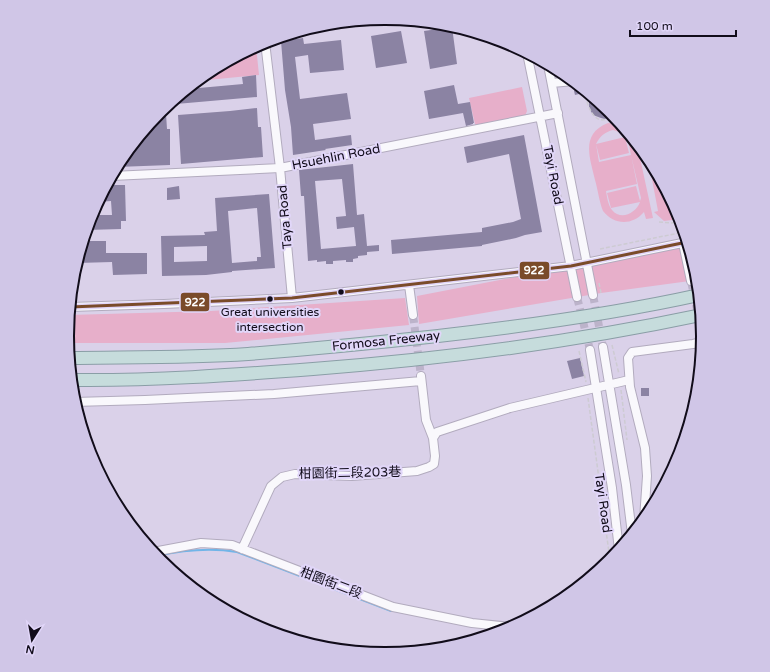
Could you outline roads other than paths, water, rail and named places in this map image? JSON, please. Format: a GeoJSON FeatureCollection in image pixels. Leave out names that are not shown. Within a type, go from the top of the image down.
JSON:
{"type":"FeatureCollection","features":[{"type":"Feature","properties":{"kind":"highway","name":"Formosa Freeway"},"geometry":{"type":"LineString","coordinates":[[75,358],[180,357],[350,345],[474,332],[580,318],[693,296]]}},
{"type":"Feature","properties":{"kind":"highway","name":"Formosa Freeway"},"geometry":{"type":"LineString","coordinates":[[77,380],[244,374],[357,366],[487,352],[580,338],[695,316]]}},
{"type":"Feature","properties":{"kind":"street","name":"Taya Road"},"geometry":{"type":"LineString","coordinates":[[266,49],[280,168],[292,298]]}},
{"type":"Feature","properties":{"kind":"street","name":"Tayi Road"},"geometry":{"type":"LineString","coordinates":[[529,60],[577,297]]}},
{"type":"Feature","properties":{"kind":"street","name":"Tayi Road"},"geometry":{"type":"LineString","coordinates":[[550,72],[593,295]]}},
{"type":"Feature","properties":{"kind":"street"},"geometry":{"type":"LineString","coordinates":[[552,83],[564,82]]}},
{"type":"Feature","properties":{"kind":"street","name":"Hsuehlin Road"},"geometry":{"type":"LineString","coordinates":[[119,176],[280,168],[558,113]]}},
{"type":"Feature","properties":{"kind":"street"},"geometry":{"type":"LineString","coordinates":[[76,307],[292,298],[586,264],[681,243]]}},
{"type":"Feature","properties":{"kind":"street"},"geometry":{"type":"LineString","coordinates":[[409,285],[413,315]]}},
{"type":"Feature","properties":{"kind":"street"},"geometry":{"type":"LineString","coordinates":[[645,508],[646,448],[629,380],[628,358],[632,352],[696,343]]}},
{"type":"Feature","properties":{"kind":"street","name":"Tayi Road"},"geometry":{"type":"LineString","coordinates":[[603,347],[626,485],[631,526]]}},
{"type":"Feature","properties":{"kind":"street","name":"Tayi Road"},"geometry":{"type":"LineString","coordinates":[[590,350],[597,389],[618,542]]}},
{"type":"Feature","properties":{"kind":"street"},"geometry":{"type":"LineString","coordinates":[[81,402],[274,394],[421,379],[426,420],[433,438]]}},
{"type":"Feature","properties":{"kind":"street"},"geometry":{"type":"LineString","coordinates":[[433,438],[437,432],[510,408],[610,386],[629,380]]}},
{"type":"Feature","properties":{"kind":"street","name":"柑園街二段203巷"},"geometry":{"type":"LineString","coordinates":[[242,549],[271,486],[282,477],[294,474],[352,476],[417,471],[434,464],[435,456],[433,438]]}},
{"type":"Feature","properties":{"kind":"street","name":"柑園街二段"},"geometry":{"type":"LineString","coordinates":[[160,551],[201,543],[232,545],[393,607],[496,626]]}},
{"type":"Feature","properties":{"kind":"waterway"},"geometry":{"type":"LineString","coordinates":[[164,554],[196,550],[227,550],[237,552],[391,611]]}},
{"type":"Feature","properties":{"kind":"tunnel"},"geometry":{"type":"LineString","coordinates":[[593,295],[603,347]]}},
{"type":"Feature","properties":{"kind":"tunnel"},"geometry":{"type":"LineString","coordinates":[[577,297],[590,350]]}},
{"type":"Feature","properties":{"kind":"tunnel"},"geometry":{"type":"LineString","coordinates":[[413,315],[421,376]]}},
{"type":"Feature","properties":{"kind":"place","name":"Great universities intersection"},"geometry":{"type":"Point","coordinates":[270,299]}}]}
